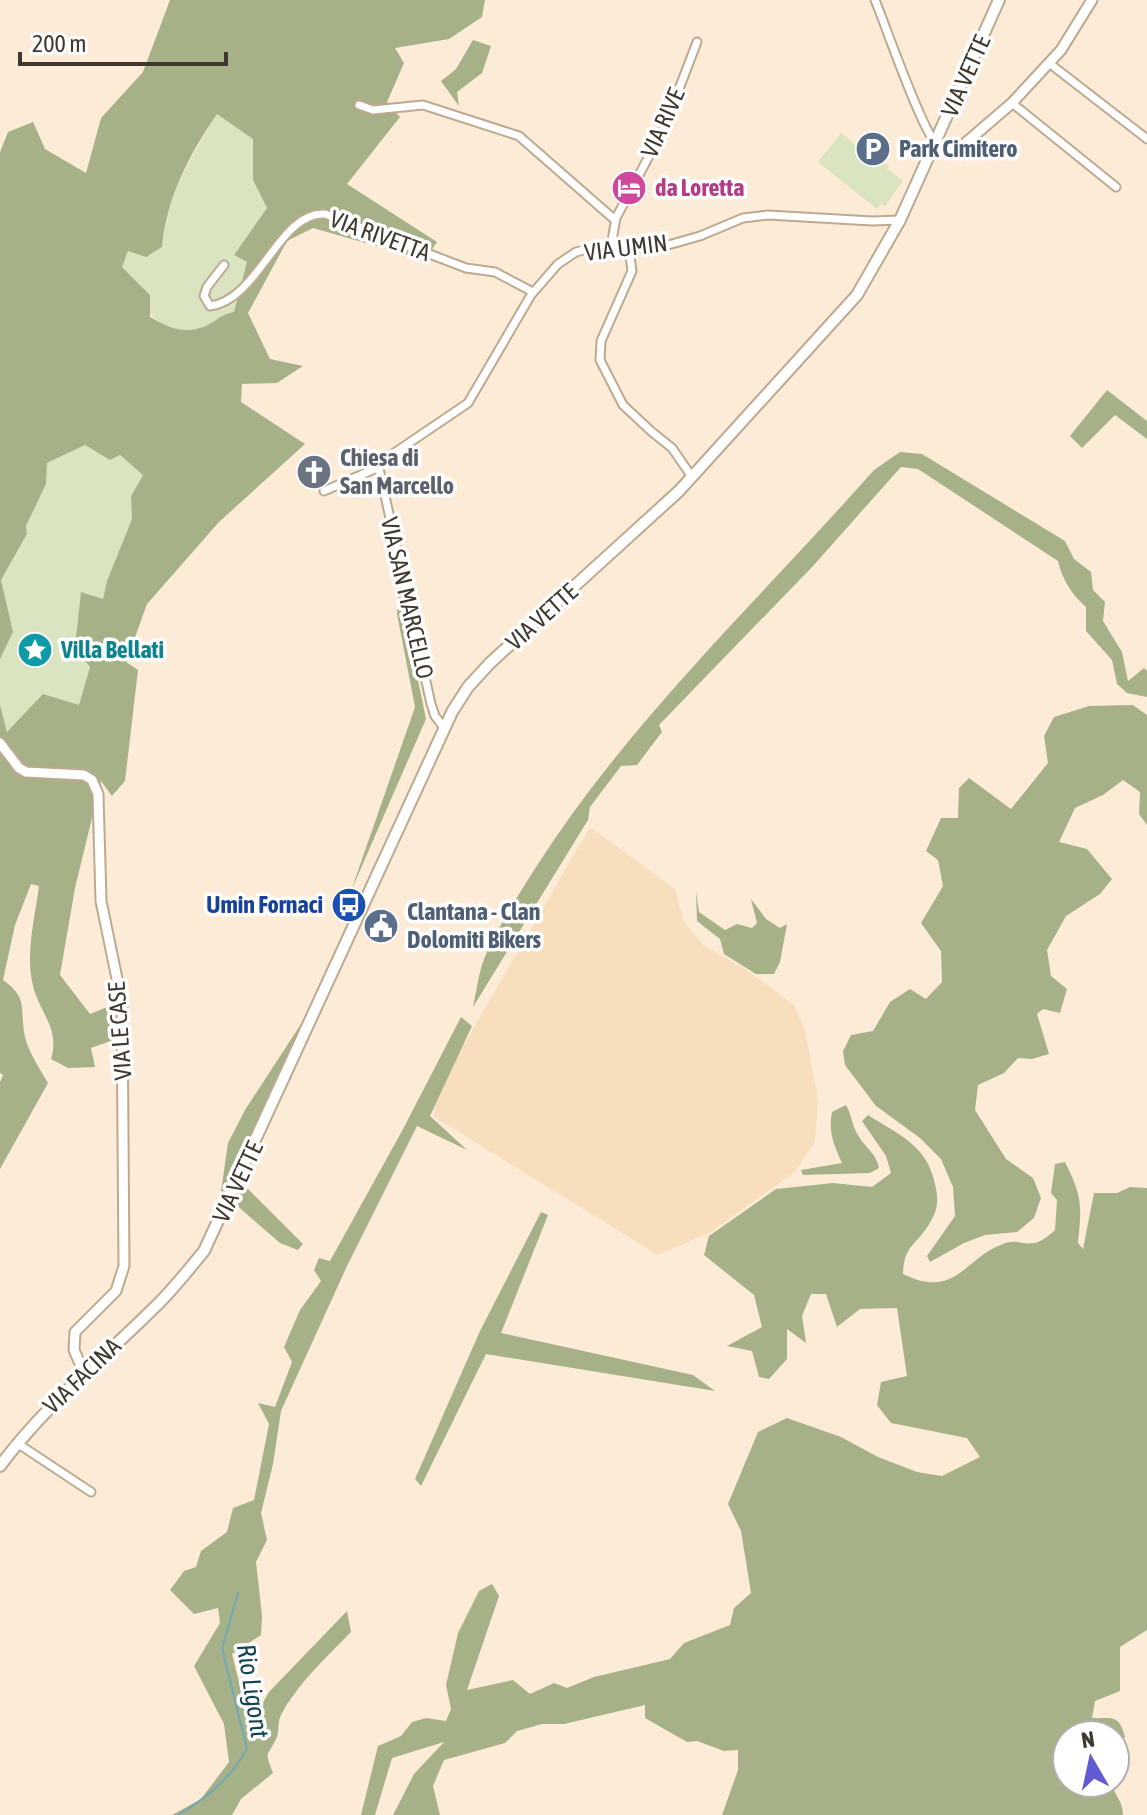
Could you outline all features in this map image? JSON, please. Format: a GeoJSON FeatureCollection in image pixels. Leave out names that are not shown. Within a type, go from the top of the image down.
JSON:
{"type":"FeatureCollection","features":[{"type":"Feature","properties":{"kind":"main road","name":"VIA VETTE"},"geometry":{"type":"LineString","coordinates":[[170,1292],[204,1251],[213,1234],[445,729],[468,687],[490,663],[648,521],[692,477],[857,295],[900,220],[999,0]]}},
{"type":"Feature","properties":{"kind":"main road","name":"VIA FACINA"},"geometry":{"type":"LineString","coordinates":[[0,1466],[17,1443],[84,1373],[170,1292]]}},
{"type":"Feature","properties":{"kind":"street"},"geometry":{"type":"LineString","coordinates":[[875,0],[932,140],[951,148],[962,146],[1012,103],[1061,50],[1092,0]]}},
{"type":"Feature","properties":{"kind":"street","name":"VIA RIVE"},"geometry":{"type":"LineString","coordinates":[[611,246],[615,220],[664,128],[697,42]]}},
{"type":"Feature","properties":{"kind":"street"},"geometry":{"type":"LineString","coordinates":[[1049,63],[1147,139]]}},
{"type":"Feature","properties":{"kind":"street"},"geometry":{"type":"LineString","coordinates":[[1012,103],[1116,187]]}},
{"type":"Feature","properties":{"kind":"street"},"geometry":{"type":"LineString","coordinates":[[359,105],[373,110],[423,105],[519,136],[615,220]]}},
{"type":"Feature","properties":{"kind":"street","name":"VIA RIVETTA"},"geometry":{"type":"LineString","coordinates":[[224,265],[207,287],[204,296],[210,306],[228,300],[246,285],[300,221],[316,214],[325,214],[466,268],[495,272],[533,292]]}},
{"type":"Feature","properties":{"kind":"street","name":"VIA UMIN"},"geometry":{"type":"LineString","coordinates":[[324,491],[378,466],[468,403],[533,292],[558,264],[576,252],[611,246],[629,249],[661,247],[700,236],[743,218],[768,215],[900,220]]}},
{"type":"Feature","properties":{"kind":"street","name":"VIA UMIN"},"geometry":{"type":"LineString","coordinates":[[872,221],[892,234]]}},
{"type":"Feature","properties":{"kind":"street"},"geometry":{"type":"LineString","coordinates":[[629,249],[632,271],[601,341],[600,360],[623,405],[672,448],[692,477]]}},
{"type":"Feature","properties":{"kind":"street"},"geometry":{"type":"LineString","coordinates":[[351,455],[366,454],[378,466]]}},
{"type":"Feature","properties":{"kind":"street","name":"VIA SAN MARCELLO"},"geometry":{"type":"LineString","coordinates":[[378,466],[431,704],[445,729]]}},
{"type":"Feature","properties":{"kind":"street","name":"VIA LE CASE"},"geometry":{"type":"LineString","coordinates":[[0,743],[19,768],[26,772],[84,775],[92,780],[98,794],[101,901],[122,1003],[124,1266],[116,1291],[75,1332],[74,1350],[84,1373]]}},
{"type":"Feature","properties":{"kind":"street"},"geometry":{"type":"LineString","coordinates":[[17,1443],[91,1492]]}},
{"type":"Feature","properties":{"kind":"shaded area"},"geometry":{"type":"Polygon","coordinates":[[[590,827],[675,889],[683,920],[703,945],[744,968],[794,1005],[805,1030],[818,1101],[815,1142],[795,1172],[711,1232],[658,1255],[434,1117],[436,1097],[590,827]]]}},
{"type":"Feature","properties":{"kind":"green space"},"geometry":{"type":"Polygon","coordinates":[[[170,0],[485,0],[482,17],[449,39],[395,48],[404,63],[387,102],[400,117],[347,184],[437,242],[425,260],[313,228],[287,241],[248,313],[270,359],[303,366],[277,383],[242,384],[241,402],[305,444],[219,522],[147,604],[126,662],[138,670],[125,781],[112,796],[101,781],[75,888],[60,975],[90,1014],[117,1003],[119,1038],[91,1048],[95,1067],[68,1068],[51,1059],[51,1028],[35,992],[30,970],[39,886],[31,884],[15,925],[3,980],[17,993],[27,1043],[48,1083],[0,1169],[0,1082],[3,1075],[0,1073],[0,705],[7,732],[43,694],[79,705],[90,667],[75,647],[81,592],[103,599],[132,519],[131,496],[143,475],[120,455],[110,460],[85,445],[47,463],[46,484],[26,526],[27,534],[1,580],[13,632],[0,659],[0,152],[8,132],[33,122],[45,149],[86,173],[101,118],[143,72],[170,0]],[[217,114],[181,177],[168,211],[162,247],[146,257],[128,251],[122,267],[150,295],[150,317],[183,330],[198,329],[234,312],[247,262],[234,255],[267,208],[253,180],[253,139],[217,114]]]}},
{"type":"Feature","properties":{"kind":"green space"},"geometry":{"type":"Polygon","coordinates":[[[473,40],[491,46],[482,73],[457,92],[459,106],[441,81],[456,69],[473,40]]]}},
{"type":"Feature","properties":{"kind":"green space"},"geometry":{"type":"Polygon","coordinates":[[[217,113],[253,139],[253,180],[267,208],[234,255],[247,262],[234,312],[206,326],[189,331],[175,330],[153,317],[122,267],[128,250],[162,247],[164,228],[175,194],[217,113]]]}},
{"type":"Feature","properties":{"kind":"green space"},"geometry":{"type":"Polygon","coordinates":[[[841,133],[882,165],[885,163],[889,166],[887,169],[903,181],[885,206],[881,204],[877,209],[818,162],[841,133]]]}},
{"type":"Feature","properties":{"kind":"green space"},"geometry":{"type":"Polygon","coordinates":[[[1107,390],[1147,421],[1147,439],[1115,415],[1082,448],[1070,436],[1107,390]]]}},
{"type":"Feature","properties":{"kind":"green space"},"geometry":{"type":"Polygon","coordinates":[[[85,445],[110,460],[120,455],[143,475],[131,495],[132,519],[107,581],[103,600],[81,592],[90,667],[79,706],[7,732],[0,705],[0,659],[13,632],[1,580],[27,535],[25,526],[46,484],[47,463],[85,445]]]}},
{"type":"Feature","properties":{"kind":"green space"},"geometry":{"type":"Polygon","coordinates":[[[900,452],[922,454],[1065,541],[1074,559],[1091,572],[1093,590],[1105,602],[1103,621],[1122,652],[1128,681],[1144,668],[1147,671],[1147,697],[1127,693],[1117,684],[1112,660],[1086,631],[1086,607],[1068,586],[1058,561],[918,469],[901,467],[813,566],[659,725],[662,732],[637,765],[621,766],[590,807],[588,820],[473,1007],[482,965],[507,913],[575,810],[614,759],[698,661],[874,470],[900,452]]]}},
{"type":"Feature","properties":{"kind":"green space"},"geometry":{"type":"Polygon","coordinates":[[[399,588],[426,719],[351,891],[415,707],[397,614],[399,588]]]}},
{"type":"Feature","properties":{"kind":"green space"},"geometry":{"type":"Polygon","coordinates":[[[1133,705],[1147,715],[1147,825],[1139,814],[1140,792],[1123,780],[1103,795],[1075,808],[1059,842],[1087,849],[1112,879],[1100,894],[1066,916],[1047,950],[1051,976],[1067,989],[1060,1013],[1043,1009],[1037,1014],[1049,1054],[1032,1059],[1018,1058],[1004,1073],[978,1085],[975,1110],[1006,1159],[1033,1178],[1041,1198],[1034,1218],[1017,1232],[985,1235],[930,1262],[927,1256],[955,1216],[953,1187],[941,1159],[920,1138],[876,1106],[845,1065],[843,1051],[851,1035],[873,1031],[890,1002],[910,989],[926,999],[942,982],[941,951],[921,923],[943,886],[938,860],[926,851],[941,818],[958,818],[959,788],[969,778],[1011,809],[1048,763],[1044,736],[1054,717],[1089,706],[1133,705]]]}},
{"type":"Feature","properties":{"kind":"green space"},"geometry":{"type":"Polygon","coordinates":[[[696,891],[699,912],[725,930],[737,924],[752,928],[757,923],[751,899],[766,919],[780,928],[787,924],[780,962],[774,974],[756,974],[724,954],[720,939],[697,921],[696,891]]]}},
{"type":"Feature","properties":{"kind":"green space"},"geometry":{"type":"Polygon","coordinates":[[[314,1004],[218,1212],[228,1143],[245,1110],[314,1004]]]}},
{"type":"Feature","properties":{"kind":"green space"},"geometry":{"type":"Polygon","coordinates":[[[461,1017],[472,1026],[430,1116],[467,1150],[417,1126],[347,1266],[281,1411],[261,1513],[267,1540],[256,1562],[261,1635],[232,1654],[245,1706],[255,1717],[269,1692],[347,1611],[351,1632],[313,1671],[288,1703],[268,1754],[273,1773],[241,1799],[232,1815],[172,1815],[201,1799],[229,1762],[224,1724],[194,1666],[220,1623],[218,1608],[194,1614],[170,1590],[184,1571],[196,1567],[201,1551],[227,1532],[233,1508],[254,1500],[269,1424],[258,1403],[275,1407],[292,1362],[284,1347],[300,1310],[321,1281],[314,1270],[319,1258],[330,1261],[461,1017]]]}},
{"type":"Feature","properties":{"kind":"green space"},"geometry":{"type":"Polygon","coordinates":[[[846,1105],[856,1132],[879,1168],[870,1173],[803,1175],[801,1170],[842,1163],[832,1138],[831,1119],[832,1112],[846,1105]]]}},
{"type":"Feature","properties":{"kind":"green space"},"geometry":{"type":"Polygon","coordinates":[[[868,1115],[901,1135],[918,1150],[931,1171],[937,1196],[936,1210],[908,1252],[903,1274],[921,1281],[948,1280],[990,1250],[1010,1242],[1039,1242],[1055,1230],[1057,1200],[1051,1193],[1055,1164],[1065,1162],[1078,1193],[1078,1243],[1083,1249],[1094,1193],[1117,1193],[1130,1187],[1147,1188],[1147,1630],[1120,1647],[1120,1691],[1095,1701],[1092,1718],[1113,1719],[1051,1719],[1051,1799],[1119,1799],[1123,1815],[722,1815],[738,1770],[738,1750],[724,1751],[697,1741],[687,1742],[645,1718],[645,1705],[564,1724],[542,1724],[517,1731],[505,1743],[444,1760],[433,1786],[440,1815],[393,1815],[414,1774],[444,1742],[392,1758],[375,1815],[361,1815],[378,1746],[401,1736],[412,1722],[426,1718],[446,1721],[451,1709],[446,1685],[458,1633],[479,1591],[492,1584],[499,1596],[467,1690],[513,1680],[530,1694],[554,1683],[567,1688],[594,1677],[670,1659],[684,1643],[730,1625],[734,1608],[751,1593],[741,1531],[728,1504],[758,1432],[787,1418],[841,1437],[878,1457],[917,1472],[942,1476],[980,1457],[967,1438],[891,1423],[877,1405],[881,1382],[907,1376],[897,1308],[860,1309],[837,1327],[826,1294],[811,1294],[802,1316],[806,1343],[787,1329],[787,1359],[769,1379],[759,1377],[752,1351],[727,1346],[762,1327],[754,1295],[704,1255],[709,1236],[776,1189],[833,1183],[872,1187],[891,1173],[886,1156],[862,1121],[868,1115]]]}},
{"type":"Feature","properties":{"kind":"green space"},"geometry":{"type":"Polygon","coordinates":[[[244,1185],[303,1244],[298,1250],[280,1243],[234,1203],[244,1185]]]}},
{"type":"Feature","properties":{"kind":"green space"},"geometry":{"type":"Polygon","coordinates":[[[541,1212],[548,1215],[501,1333],[693,1375],[715,1391],[486,1354],[421,1486],[415,1479],[480,1331],[541,1212]]]}},
{"type":"Feature","properties":{"kind":"waterway","name":"Rio Ligont"},"geometry":{"type":"LineString","coordinates":[[178,1815],[217,1786],[247,1749],[222,1648],[238,1593]]}},
{"type":"Feature","properties":{"kind":"place","name":"Park Cimitero"},"geometry":{"type":"Point","coordinates":[873,149]}},
{"type":"Feature","properties":{"kind":"place","name":"da Loretta"},"geometry":{"type":"Point","coordinates":[629,188]}},
{"type":"Feature","properties":{"kind":"place","name":"Chiesa di San Marcello"},"geometry":{"type":"Point","coordinates":[314,472]}},
{"type":"Feature","properties":{"kind":"place","name":"Villa Bellati"},"geometry":{"type":"Point","coordinates":[35,650]}},
{"type":"Feature","properties":{"kind":"place","name":"Umin Fornaci"},"geometry":{"type":"Point","coordinates":[349,905]}},
{"type":"Feature","properties":{"kind":"place","name":"Clantana - Clan Dolomiti Bikers"},"geometry":{"type":"Point","coordinates":[381,926]}}]}
